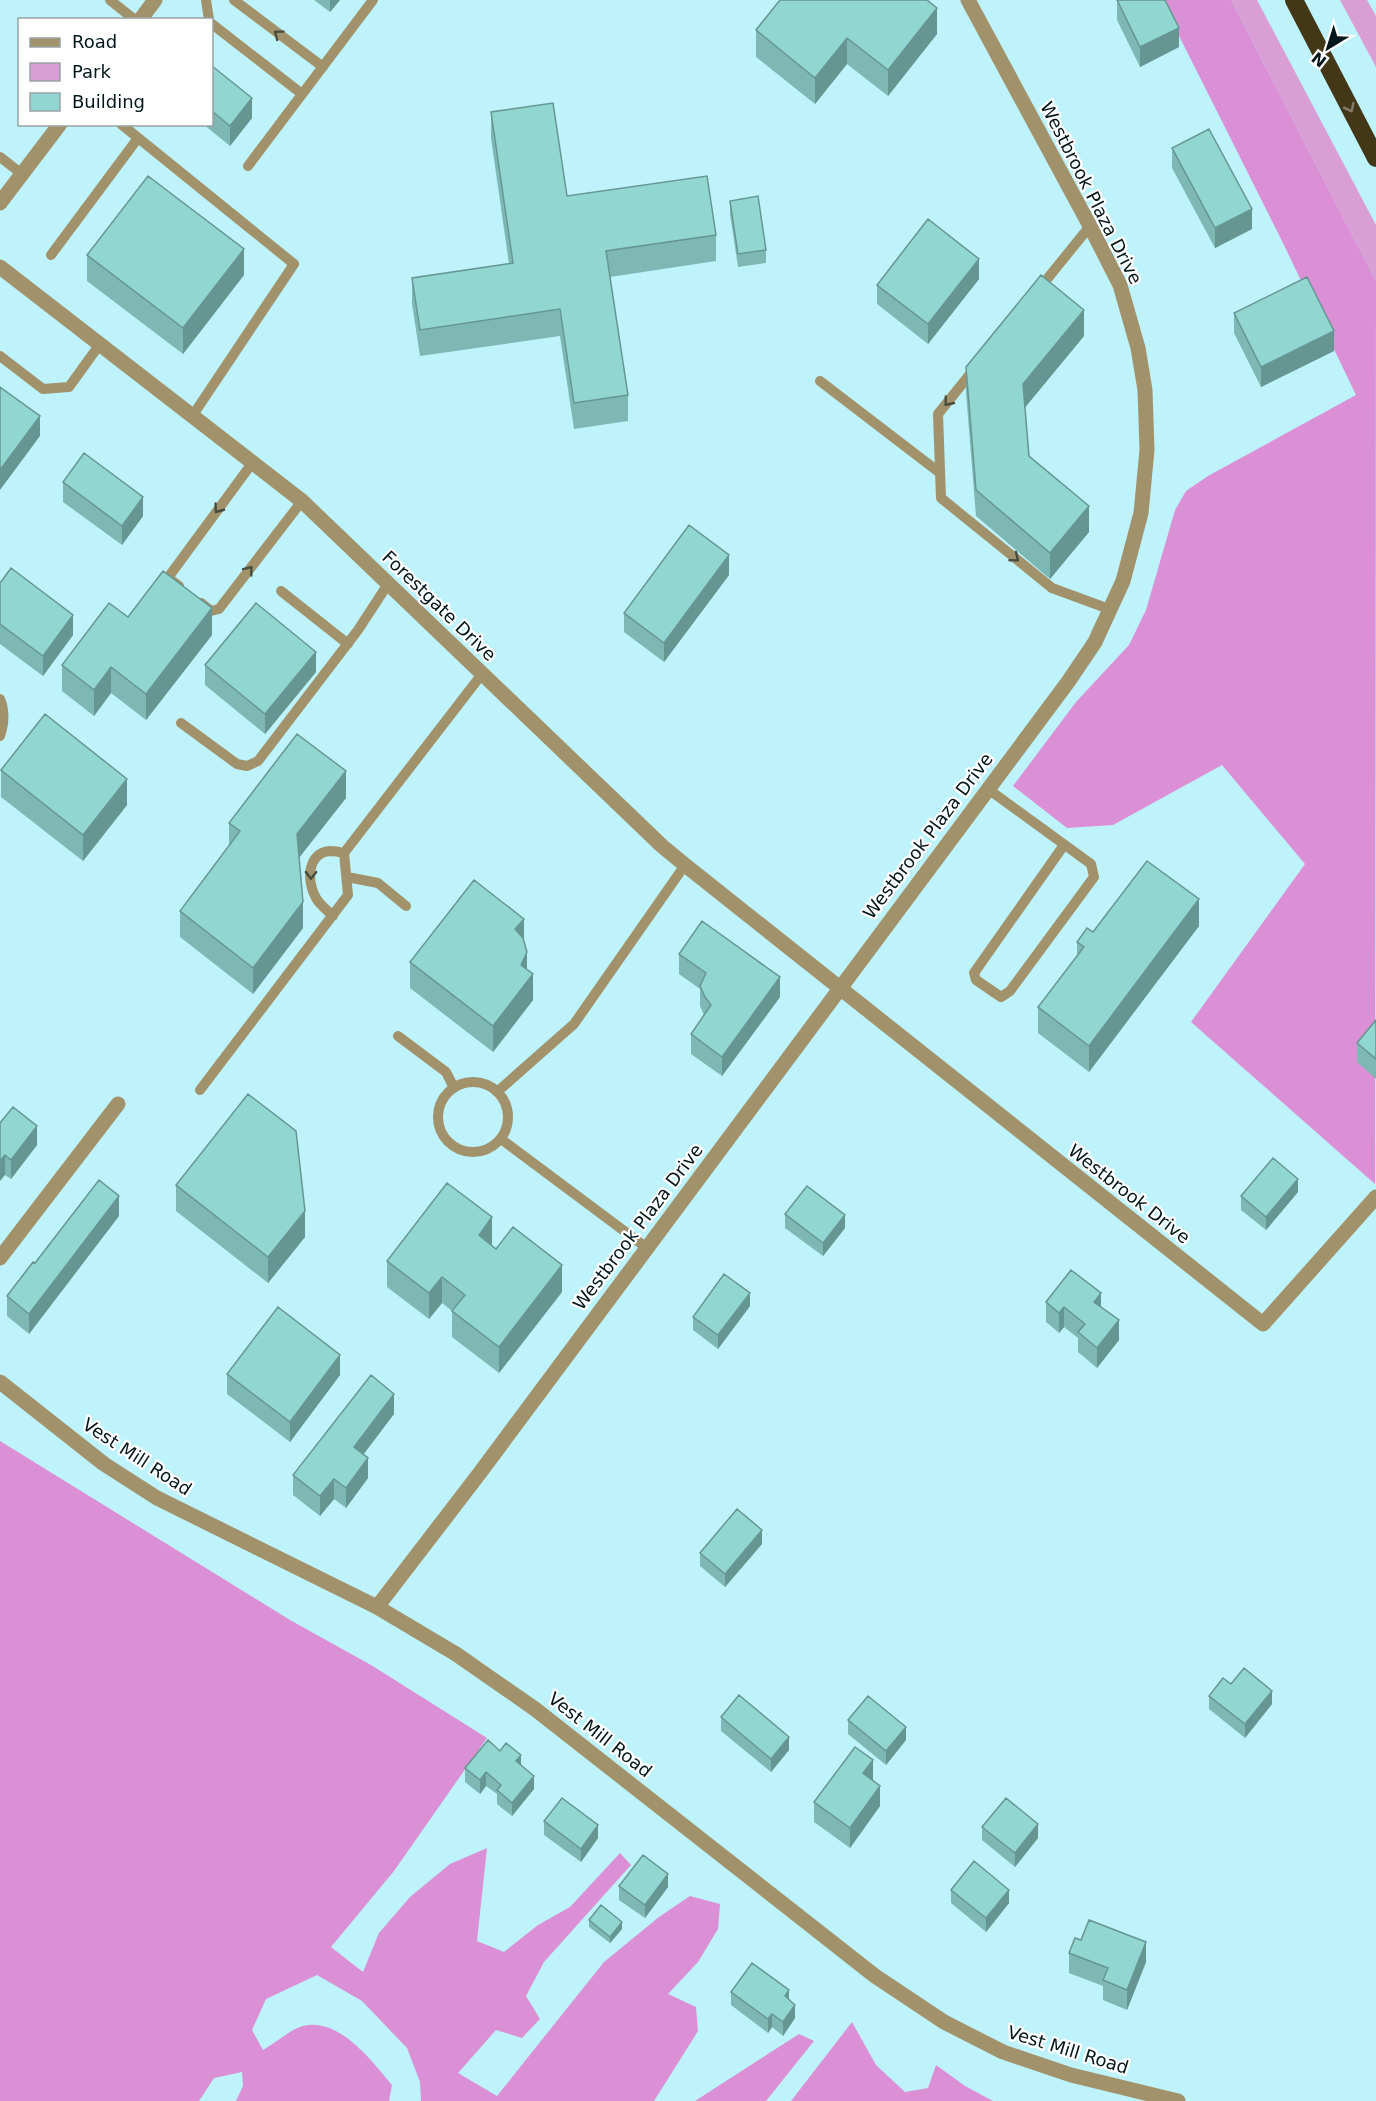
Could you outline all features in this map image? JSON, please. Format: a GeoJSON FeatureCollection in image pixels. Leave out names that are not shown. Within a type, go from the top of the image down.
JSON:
{"type":"FeatureCollection","features":[{"type":"Feature","properties":{"kind":"highway"},"geometry":{"type":"LineString","coordinates":[[1294,0],[1376,158]]}},
{"type":"Feature","properties":{"kind":"street"},"geometry":{"type":"LineString","coordinates":[[140,18],[155,0]]}},
{"type":"Feature","properties":{"kind":"street","name":"Westbrook Plaza Drive"},"geometry":{"type":"LineString","coordinates":[[377,1607],[1079,666],[1095,642],[1123,582],[1141,513],[1147,450],[1145,390],[1138,348],[1120,285],[968,0]]}},
{"type":"Feature","properties":{"kind":"street"},"geometry":{"type":"LineString","coordinates":[[0,203],[58,126]]}},
{"type":"Feature","properties":{"kind":"street","name":"Forestgate Drive"},"geometry":{"type":"LineString","coordinates":[[0,267],[302,501],[662,846],[838,989]]}},
{"type":"Feature","properties":{"kind":"street","name":"Westbrook Drive"},"geometry":{"type":"LineString","coordinates":[[838,989],[1263,1324],[1376,1197]]}},
{"type":"Feature","properties":{"kind":"street"},"geometry":{"type":"LineString","coordinates":[[0,1258],[117,1104]]}},
{"type":"Feature","properties":{"kind":"street","name":"Vest Mill Road"},"geometry":{"type":"LineString","coordinates":[[0,1382],[104,1464],[157,1498],[377,1607],[456,1654],[535,1709],[875,1976],[944,2022],[1003,2052],[1071,2075],[1178,2101]]}},
{"type":"Feature","properties":{"kind":"lane"},"geometry":{"type":"LineString","coordinates":[[110,0],[135,18]]}},
{"type":"Feature","properties":{"kind":"lane"},"geometry":{"type":"LineString","coordinates":[[206,0],[209,18]]}},
{"type":"Feature","properties":{"kind":"lane"},"geometry":{"type":"LineString","coordinates":[[234,0],[322,67]]}},
{"type":"Feature","properties":{"kind":"lane"},"geometry":{"type":"LineString","coordinates":[[248,166],[373,0]]}},
{"type":"Feature","properties":{"kind":"lane"},"geometry":{"type":"LineString","coordinates":[[213,25],[302,94]]}},
{"type":"Feature","properties":{"kind":"lane"},"geometry":{"type":"LineString","coordinates":[[123,126],[294,264],[193,415]]}},
{"type":"Feature","properties":{"kind":"lane"},"geometry":{"type":"LineString","coordinates":[[51,255],[138,138]]}},
{"type":"Feature","properties":{"kind":"lane"},"geometry":{"type":"LineString","coordinates":[[0,157],[22,174]]}},
{"type":"Feature","properties":{"kind":"lane"},"geometry":{"type":"LineString","coordinates":[[1032,297],[1090,226]]}},
{"type":"Feature","properties":{"kind":"lane"},"geometry":{"type":"LineString","coordinates":[[0,356],[43,389],[69,387],[100,344]]}},
{"type":"Feature","properties":{"kind":"lane"},"geometry":{"type":"LineString","coordinates":[[981,360],[938,414],[941,498],[1052,588],[1109,609]]}},
{"type":"Feature","properties":{"kind":"lane"},"geometry":{"type":"LineString","coordinates":[[820,381],[940,473]]}},
{"type":"Feature","properties":{"kind":"lane"},"geometry":{"type":"LineString","coordinates":[[253,462],[170,575],[171,580],[211,611],[219,609],[302,501]]}},
{"type":"Feature","properties":{"kind":"lane"},"geometry":{"type":"LineString","coordinates":[[181,723],[237,764],[247,766],[258,761],[348,644],[388,585]]}},
{"type":"Feature","properties":{"kind":"lane"},"geometry":{"type":"LineString","coordinates":[[281,591],[348,644]]}},
{"type":"Feature","properties":{"kind":"lane"},"geometry":{"type":"LineString","coordinates":[[200,1090],[348,895],[344,853],[482,674]]}},
{"type":"Feature","properties":{"kind":"lane"},"geometry":{"type":"LineString","coordinates":[[0,699],[4,720],[0,736]]}},
{"type":"Feature","properties":{"kind":"lane"},"geometry":{"type":"LineString","coordinates":[[988,789],[1091,864],[1094,877],[1010,991],[1001,997],[976,980],[974,972],[1064,845]]}},
{"type":"Feature","properties":{"kind":"lane"},"geometry":{"type":"LineString","coordinates":[[333,916],[314,895],[310,868],[315,858],[322,853],[329,851],[344,853]]}},
{"type":"Feature","properties":{"kind":"lane"},"geometry":{"type":"LineString","coordinates":[[497,1092],[574,1024],[685,865]]}},
{"type":"Feature","properties":{"kind":"lane"},"geometry":{"type":"LineString","coordinates":[[346,877],[378,883],[406,906]]}},
{"type":"Feature","properties":{"kind":"lane"},"geometry":{"type":"LineString","coordinates":[[398,1036],[446,1072],[454,1088]]}},
{"type":"Feature","properties":{"kind":"lane"},"geometry":{"type":"LineString","coordinates":[[468,1082],[480,1083],[497,1092],[506,1105],[508,1117],[501,1139],[492,1147],[470,1152],[459,1150],[450,1143],[442,1134],[439,1124],[438,1112],[442,1101],[454,1088],[468,1082]]}},
{"type":"Feature","properties":{"kind":"lane"},"geometry":{"type":"LineString","coordinates":[[501,1139],[647,1248]]}},
{"type":"Feature","properties":{"kind":"green space"},"geometry":{"type":"Polygon","coordinates":[[[1231,0],[1257,0],[1376,225],[1376,281],[1231,0]]]}},
{"type":"Feature","properties":{"kind":"green space"},"geometry":{"type":"Polygon","coordinates":[[[1340,0],[1367,0],[1376,16],[1376,67],[1340,0]]]}},
{"type":"Feature","properties":{"kind":"shaded area"},"geometry":{"type":"Polygon","coordinates":[[[1161,0],[1231,0],[1376,281],[1375,1184],[1191,1022],[1305,864],[1222,765],[1113,825],[1067,828],[1013,786],[1076,702],[1129,645],[1146,610],[1175,510],[1186,491],[1208,476],[1356,395],[1282,241],[1161,0]]]}},
{"type":"Feature","properties":{"kind":"shaded area"},"geometry":{"type":"Polygon","coordinates":[[[0,1441],[290,1620],[371,1665],[487,1738],[394,1871],[331,1947],[363,1972],[379,1933],[410,1897],[450,1864],[487,1848],[477,1941],[504,1952],[538,1925],[570,1907],[620,1853],[631,1865],[544,1962],[526,1996],[540,2019],[522,2038],[496,2030],[458,2073],[497,2096],[604,1962],[659,1917],[690,1896],[720,1904],[718,1929],[698,1962],[668,1994],[696,2007],[698,2031],[654,2101],[421,2101],[420,2082],[407,2048],[362,2001],[317,1975],[266,1999],[252,2030],[263,2050],[303,2026],[316,2025],[329,2028],[354,2043],[375,2064],[392,2085],[389,2101],[236,2101],[243,2086],[242,2072],[214,2078],[199,2101],[0,2101],[0,1441]]]}},
{"type":"Feature","properties":{"kind":"shaded area"},"geometry":{"type":"Polygon","coordinates":[[[852,2022],[876,2065],[905,2092],[928,2088],[936,2065],[965,2086],[993,2101],[791,2101],[852,2022]]]}},
{"type":"Feature","properties":{"kind":"shaded area"},"geometry":{"type":"Polygon","coordinates":[[[799,2034],[814,2041],[766,2101],[695,2101],[799,2034]]]}},
{"type":"Feature","properties":{"kind":"building"},"geometry":{"type":"Polygon","coordinates":[[[780,0],[927,0],[937,8],[888,70],[847,38],[815,78],[756,30],[780,0]]]}},
{"type":"Feature","properties":{"kind":"building"},"geometry":{"type":"Polygon","coordinates":[[[1117,0],[1165,0],[1179,28],[1140,47],[1117,0]]]}},
{"type":"Feature","properties":{"kind":"building"},"geometry":{"type":"Polygon","coordinates":[[[213,67],[252,98],[230,126],[213,112],[213,67]]]}},
{"type":"Feature","properties":{"kind":"building"},"geometry":{"type":"Polygon","coordinates":[[[553,103],[567,196],[707,176],[716,235],[606,251],[628,395],[574,403],[560,309],[420,330],[412,278],[513,263],[491,112],[553,103]]]}},
{"type":"Feature","properties":{"kind":"building"},"geometry":{"type":"Polygon","coordinates":[[[1209,129],[1252,209],[1215,228],[1172,148],[1209,129]]]}},
{"type":"Feature","properties":{"kind":"building"},"geometry":{"type":"Polygon","coordinates":[[[148,176],[244,249],[183,328],[87,255],[148,176]]]}},
{"type":"Feature","properties":{"kind":"building"},"geometry":{"type":"Polygon","coordinates":[[[758,196],[766,250],[738,254],[730,201],[758,196]]]}},
{"type":"Feature","properties":{"kind":"building"},"geometry":{"type":"Polygon","coordinates":[[[928,219],[979,259],[928,324],[877,285],[928,219]]]}},
{"type":"Feature","properties":{"kind":"building"},"geometry":{"type":"Polygon","coordinates":[[[1041,275],[1084,310],[1023,384],[1029,456],[1089,506],[1050,553],[976,490],[966,367],[1041,275]]]}},
{"type":"Feature","properties":{"kind":"building"},"geometry":{"type":"Polygon","coordinates":[[[1307,277],[1334,331],[1261,367],[1234,313],[1307,277]]]}},
{"type":"Feature","properties":{"kind":"building"},"geometry":{"type":"Polygon","coordinates":[[[0,387],[40,416],[0,470],[0,387]]]}},
{"type":"Feature","properties":{"kind":"building"},"geometry":{"type":"Polygon","coordinates":[[[84,453],[143,497],[122,526],[63,482],[84,453]]]}},
{"type":"Feature","properties":{"kind":"building"},"geometry":{"type":"Polygon","coordinates":[[[689,525],[729,555],[664,643],[624,613],[689,525]]]}},
{"type":"Feature","properties":{"kind":"building"},"geometry":{"type":"Polygon","coordinates":[[[11,568],[73,615],[43,656],[0,624],[0,583],[11,568]]]}},
{"type":"Feature","properties":{"kind":"building"},"geometry":{"type":"Polygon","coordinates":[[[163,571],[212,608],[146,694],[111,667],[94,690],[62,665],[109,603],[128,617],[163,571]]]}},
{"type":"Feature","properties":{"kind":"building"},"geometry":{"type":"Polygon","coordinates":[[[256,603],[316,652],[265,714],[205,665],[256,603]]]}},
{"type":"Feature","properties":{"kind":"building"},"geometry":{"type":"Polygon","coordinates":[[[45,714],[127,779],[83,835],[1,770],[45,714]]]}},
{"type":"Feature","properties":{"kind":"building"},"geometry":{"type":"Polygon","coordinates":[[[297,734],[346,771],[297,834],[303,902],[253,968],[180,911],[240,831],[229,823],[297,734]]]}},
{"type":"Feature","properties":{"kind":"building"},"geometry":{"type":"Polygon","coordinates":[[[1147,861],[1199,899],[1089,1046],[1038,1007],[1084,947],[1077,942],[1087,928],[1093,932],[1147,861]]]}},
{"type":"Feature","properties":{"kind":"building"},"geometry":{"type":"Polygon","coordinates":[[[474,880],[524,919],[515,929],[523,938],[527,952],[521,965],[533,974],[493,1026],[410,962],[474,880]]]}},
{"type":"Feature","properties":{"kind":"building"},"geometry":{"type":"Polygon","coordinates":[[[702,921],[780,977],[722,1057],[691,1034],[711,1005],[700,986],[706,973],[679,954],[702,921]]]}},
{"type":"Feature","properties":{"kind":"building"},"geometry":{"type":"Polygon","coordinates":[[[1376,1020],[1376,1059],[1357,1043],[1376,1020]]]}},
{"type":"Feature","properties":{"kind":"building"},"geometry":{"type":"Polygon","coordinates":[[[248,1094],[296,1131],[305,1211],[268,1257],[176,1185],[248,1094]]]}},
{"type":"Feature","properties":{"kind":"building"},"geometry":{"type":"Polygon","coordinates":[[[13,1107],[37,1126],[11,1160],[5,1155],[0,1161],[0,1123],[13,1107]]]}},
{"type":"Feature","properties":{"kind":"building"},"geometry":{"type":"Polygon","coordinates":[[[1273,1158],[1298,1179],[1266,1217],[1241,1196],[1273,1158]]]}},
{"type":"Feature","properties":{"kind":"building"},"geometry":{"type":"Polygon","coordinates":[[[99,1180],[119,1196],[29,1314],[7,1296],[99,1180]]]}},
{"type":"Feature","properties":{"kind":"building"},"geometry":{"type":"Polygon","coordinates":[[[447,1183],[492,1217],[479,1235],[496,1249],[513,1227],[562,1265],[499,1347],[452,1311],[465,1295],[442,1277],[429,1293],[387,1261],[447,1183]]]}},
{"type":"Feature","properties":{"kind":"building"},"geometry":{"type":"Polygon","coordinates":[[[807,1186],[845,1215],[823,1243],[785,1214],[807,1186]]]}},
{"type":"Feature","properties":{"kind":"building"},"geometry":{"type":"Polygon","coordinates":[[[1071,1270],[1101,1293],[1094,1302],[1119,1320],[1097,1348],[1078,1332],[1085,1324],[1064,1307],[1059,1313],[1046,1302],[1071,1270]]]}},
{"type":"Feature","properties":{"kind":"building"},"geometry":{"type":"Polygon","coordinates":[[[724,1274],[750,1293],[718,1335],[693,1317],[724,1274]]]}},
{"type":"Feature","properties":{"kind":"building"},"geometry":{"type":"Polygon","coordinates":[[[278,1307],[340,1355],[290,1422],[227,1374],[278,1307]]]}},
{"type":"Feature","properties":{"kind":"building"},"geometry":{"type":"Polygon","coordinates":[[[371,1375],[394,1394],[354,1447],[368,1458],[346,1488],[334,1479],[320,1496],[293,1475],[371,1375]]]}},
{"type":"Feature","properties":{"kind":"building"},"geometry":{"type":"Polygon","coordinates":[[[737,1509],[762,1530],[725,1574],[700,1553],[737,1509]]]}},
{"type":"Feature","properties":{"kind":"building"},"geometry":{"type":"Polygon","coordinates":[[[1244,1668],[1272,1691],[1245,1724],[1209,1696],[1223,1678],[1231,1684],[1244,1668]]]}},
{"type":"Feature","properties":{"kind":"building"},"geometry":{"type":"Polygon","coordinates":[[[739,1695],[789,1737],[771,1759],[721,1717],[739,1695]]]}},
{"type":"Feature","properties":{"kind":"building"},"geometry":{"type":"Polygon","coordinates":[[[868,1696],[906,1727],[886,1751],[848,1720],[868,1696]]]}},
{"type":"Feature","properties":{"kind":"building"},"geometry":{"type":"Polygon","coordinates":[[[488,1740],[500,1751],[506,1743],[521,1755],[516,1761],[534,1776],[512,1803],[497,1790],[501,1785],[486,1772],[480,1780],[465,1768],[488,1740]]]}},
{"type":"Feature","properties":{"kind":"building"},"geometry":{"type":"Polygon","coordinates":[[[855,1747],[873,1760],[863,1773],[880,1786],[850,1828],[814,1802],[855,1747]]]}},
{"type":"Feature","properties":{"kind":"building"},"geometry":{"type":"Polygon","coordinates":[[[562,1798],[598,1825],[581,1849],[544,1821],[562,1798]]]}},
{"type":"Feature","properties":{"kind":"building"},"geometry":{"type":"Polygon","coordinates":[[[1006,1798],[1038,1824],[1015,1853],[982,1827],[1006,1798]]]}},
{"type":"Feature","properties":{"kind":"building"},"geometry":{"type":"Polygon","coordinates":[[[643,1855],[668,1874],[645,1905],[619,1886],[643,1855]]]}},
{"type":"Feature","properties":{"kind":"building"},"geometry":{"type":"Polygon","coordinates":[[[974,1861],[1009,1890],[986,1918],[951,1890],[974,1861]]]}},
{"type":"Feature","properties":{"kind":"building"},"geometry":{"type":"Polygon","coordinates":[[[601,1905],[622,1922],[610,1937],[589,1920],[601,1905]]]}},
{"type":"Feature","properties":{"kind":"building"},"geometry":{"type":"Polygon","coordinates":[[[1089,1920],[1146,1942],[1127,1990],[1103,1980],[1108,1968],[1069,1953],[1075,1938],[1081,1940],[1089,1920]]]}},
{"type":"Feature","properties":{"kind":"building"},"geometry":{"type":"Polygon","coordinates":[[[752,1963],[789,1990],[785,1996],[795,2005],[783,2022],[772,2014],[768,2019],[731,1992],[752,1963]]]}}]}
